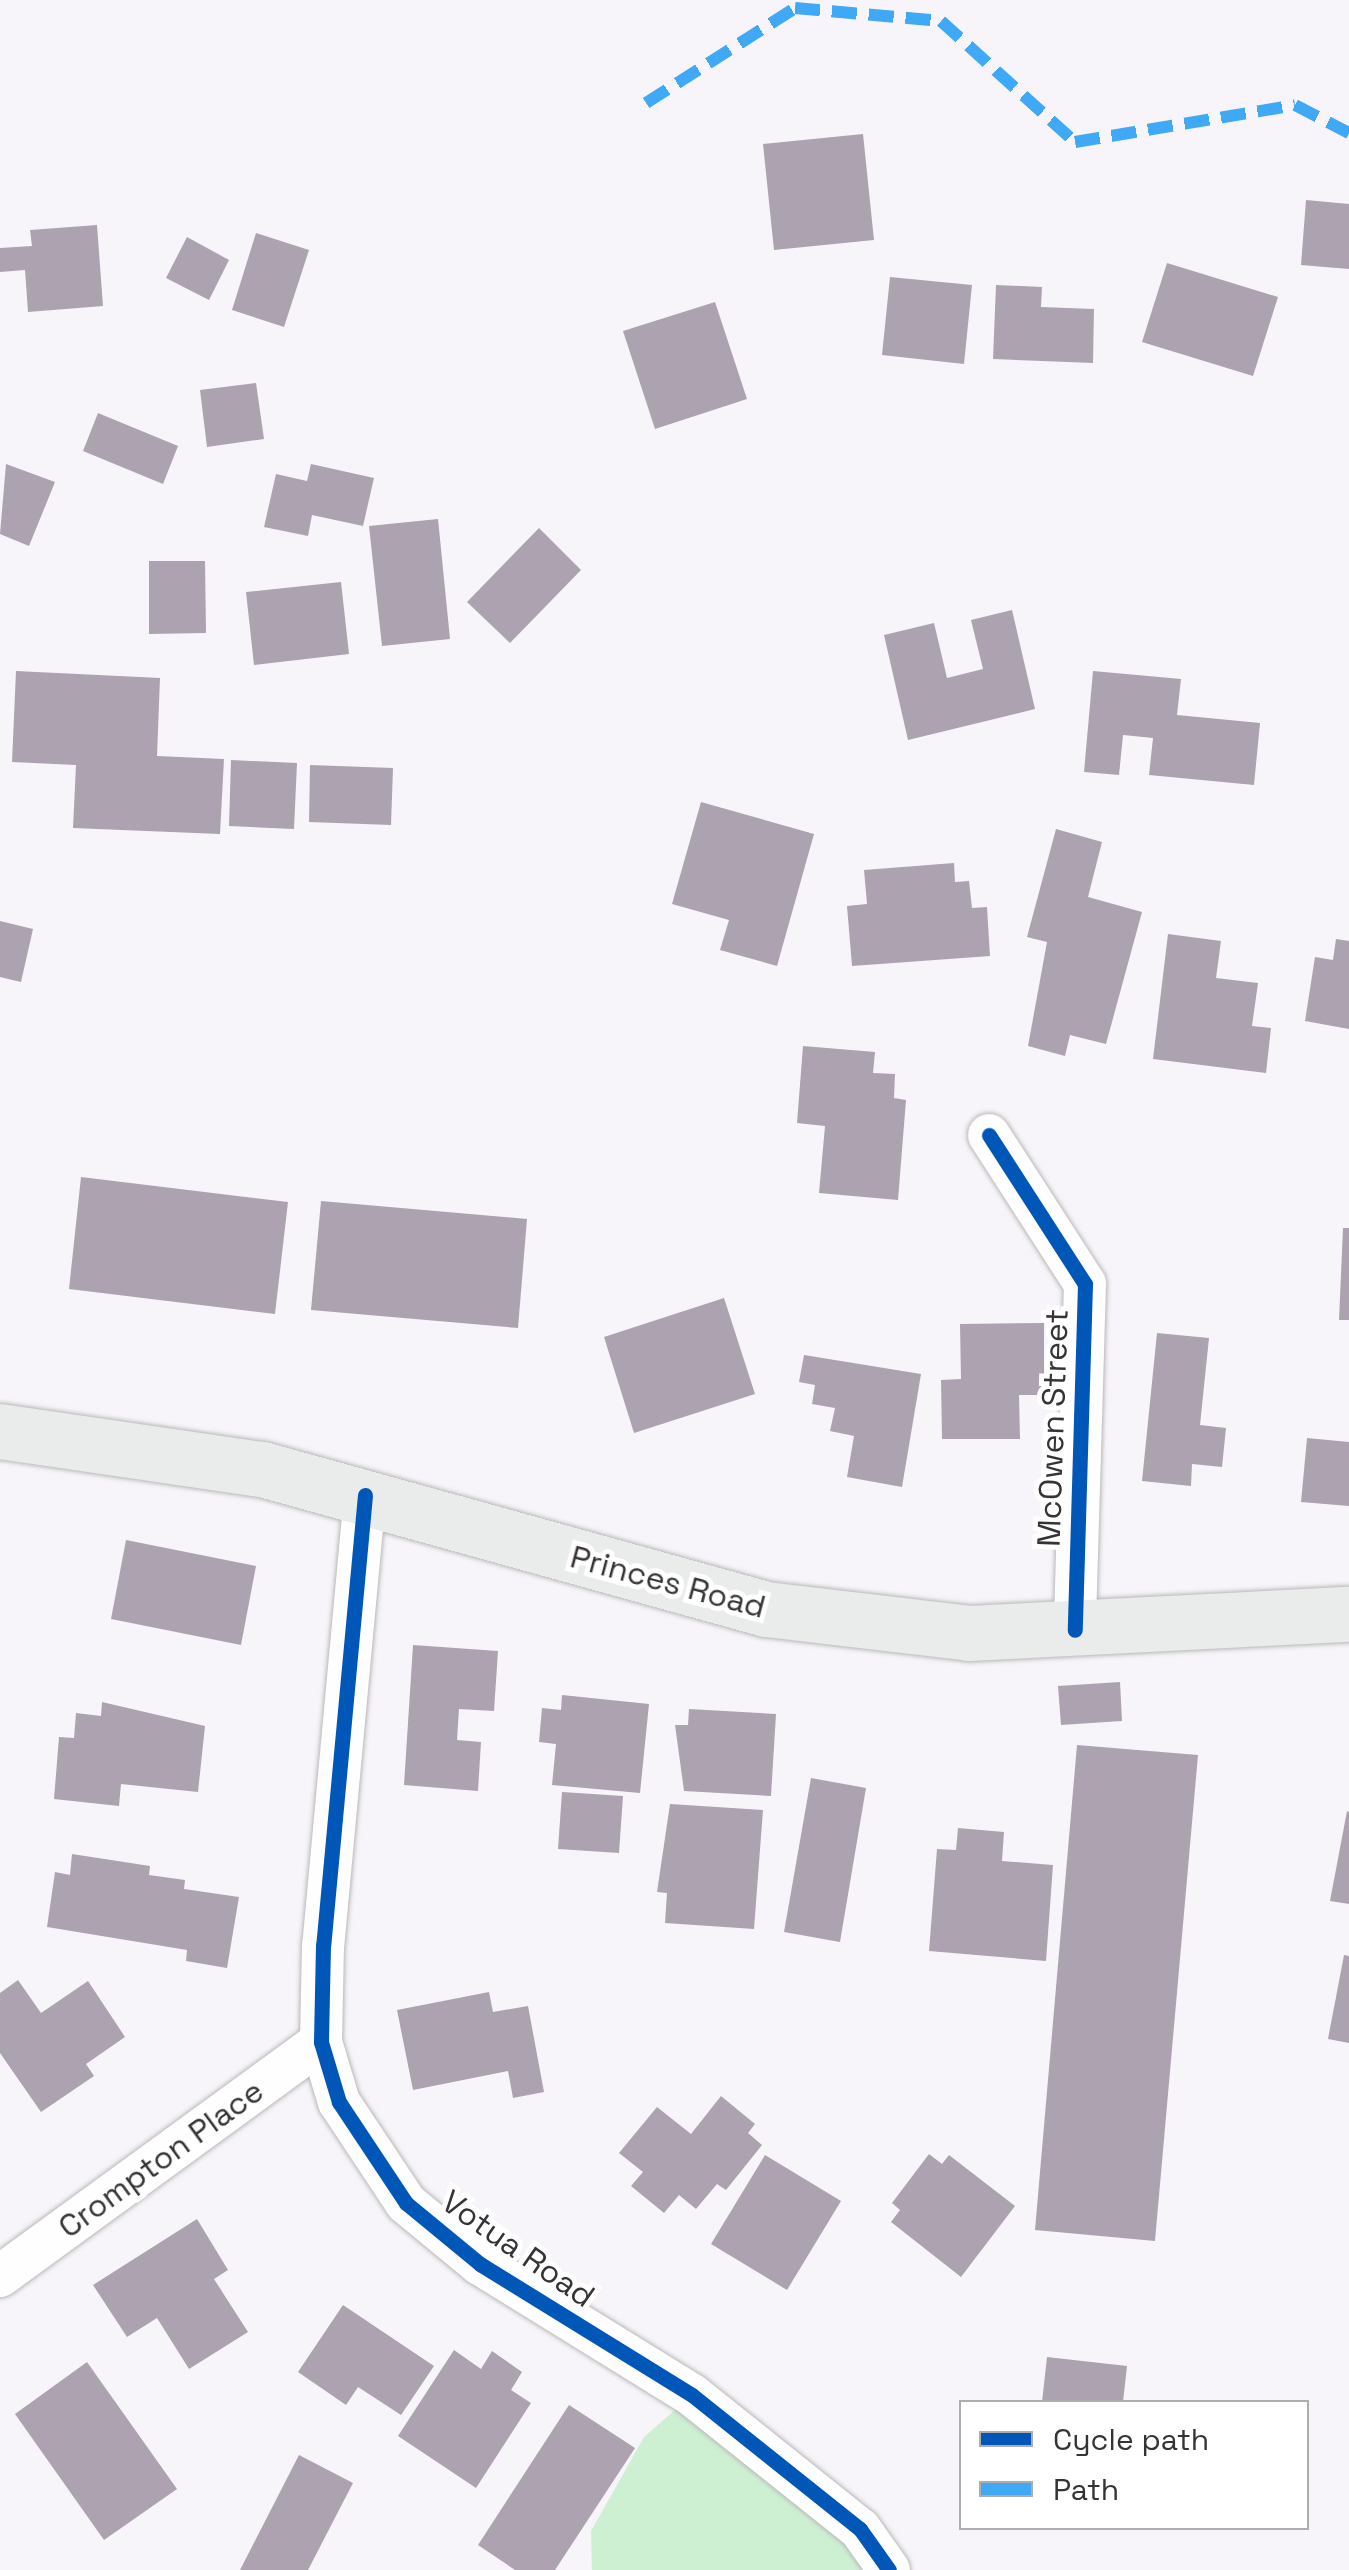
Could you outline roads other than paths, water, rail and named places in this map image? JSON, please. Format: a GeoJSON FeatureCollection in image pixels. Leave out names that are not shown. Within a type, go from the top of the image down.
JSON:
{"type":"FeatureCollection","features":[{"type":"Feature","properties":{"kind":"main road","name":"Princes Road"},"geometry":{"type":"LineString","coordinates":[[0,1431],[262,1468],[766,1609],[970,1633],[1349,1614]]}},
{"type":"Feature","properties":{"kind":"street","name":"McOwen Street"},"geometry":{"type":"LineString","coordinates":[[989,1135],[1085,1284],[1075,1630]]}},
{"type":"Feature","properties":{"kind":"street","name":"Votua Road"},"geometry":{"type":"LineString","coordinates":[[366,1495],[321,2042],[367,2156],[406,2203],[480,2264],[692,2396],[860,2529],[889,2570]]}},
{"type":"Feature","properties":{"kind":"street","name":"Crompton Place"},"geometry":{"type":"LineString","coordinates":[[0,2276],[321,2042]]}}]}
